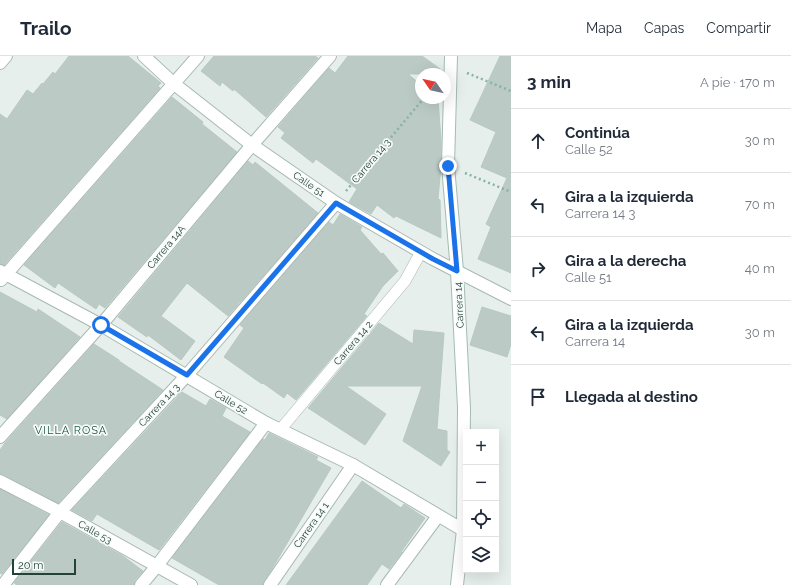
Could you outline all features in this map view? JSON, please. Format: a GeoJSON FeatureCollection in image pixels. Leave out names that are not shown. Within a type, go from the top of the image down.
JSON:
{"type":"FeatureCollection","features":[{"type":"Feature","properties":{"kind":"street"},"geometry":{"type":"LineString","coordinates":[[0,63],[6,56]]}},
{"type":"Feature","properties":{"kind":"street","name":"Calle 51"},"geometry":{"type":"LineString","coordinates":[[144,56],[173,83],[252,145],[336,203],[421,252],[511,299]]}},
{"type":"Feature","properties":{"kind":"street"},"geometry":{"type":"LineString","coordinates":[[2,276],[198,56]]}},
{"type":"Feature","properties":{"kind":"street","name":"Carrera 14A"},"geometry":{"type":"LineString","coordinates":[[0,437],[101,325],[252,145],[330,56]]}},
{"type":"Feature","properties":{"kind":"street","name":"Carrera 14"},"geometry":{"type":"LineString","coordinates":[[451,61],[448,166],[457,271],[464,408],[463,501]]}},
{"type":"Feature","properties":{"kind":"street","name":"Carrera 14 3"},"geometry":{"type":"LineString","coordinates":[[3,585],[60,512],[187,375],[336,203]]}},
{"type":"Feature","properties":{"kind":"street","name":"Calle 52"},"geometry":{"type":"LineString","coordinates":[[2,276],[101,325],[266,423],[353,466],[463,530]]}},
{"type":"Feature","properties":{"kind":"street"},"geometry":{"type":"LineString","coordinates":[[141,585],[266,423]]}},
{"type":"Feature","properties":{"kind":"street","name":"Carrera 14 1"},"geometry":{"type":"LineString","coordinates":[[270,585],[353,466]]}},
{"type":"Feature","properties":{"kind":"street","name":"Calle 53"},"geometry":{"type":"LineString","coordinates":[[0,480],[191,585]]}},
{"type":"Feature","properties":{"kind":"street"},"geometry":{"type":"LineString","coordinates":[[387,585],[438,516]]}},
{"type":"Feature","properties":{"kind":"street","name":"Carrera 14"},"geometry":{"type":"LineString","coordinates":[[457,585],[463,530]]}},
{"type":"Feature","properties":{"kind":"lane","name":"Carrera 14 2"},"geometry":{"type":"LineString","coordinates":[[280,430],[405,282],[421,252]]}},
{"type":"Feature","properties":{"kind":"path"},"geometry":{"type":"LineString","coordinates":[[451,61],[511,91]]}},
{"type":"Feature","properties":{"kind":"path","name":"Carrera 14 3"},"geometry":{"type":"LineString","coordinates":[[336,203],[419,104]]}},
{"type":"Feature","properties":{"kind":"path"},"geometry":{"type":"LineString","coordinates":[[448,166],[511,192]]}},
{"type":"Feature","properties":{"kind":"building"},"geometry":{"type":"Polygon","coordinates":[[[69,56],[128,56],[161,83],[158,86],[160,88],[4,265],[0,264],[0,114],[7,119],[27,90],[33,94],[53,72],[55,74],[69,56]]]}},
{"type":"Feature","properties":{"kind":"building"},"geometry":{"type":"Polygon","coordinates":[[[214,56],[315,56],[318,58],[266,117],[234,89],[233,91],[222,82],[220,86],[201,71],[214,56]]]}},
{"type":"Feature","properties":{"kind":"building"},"geometry":{"type":"Polygon","coordinates":[[[348,56],[422,56],[439,68],[415,68],[415,74],[408,74],[415,80],[415,104],[438,104],[441,166],[438,199],[440,200],[441,238],[396,216],[394,218],[377,205],[371,214],[349,202],[357,189],[316,159],[313,163],[281,138],[285,133],[278,127],[329,68],[335,73],[348,56]]]}},
{"type":"Feature","properties":{"kind":"building"},"geometry":{"type":"Polygon","coordinates":[[[500,56],[511,56],[511,273],[478,259],[491,227],[486,224],[507,178],[481,167],[496,132],[470,120],[500,56]]]}},
{"type":"Feature","properties":{"kind":"building"},"geometry":{"type":"Polygon","coordinates":[[[172,97],[203,122],[202,124],[237,152],[105,308],[99,304],[96,309],[58,283],[55,288],[24,265],[172,97]]]}},
{"type":"Feature","properties":{"kind":"building"},"geometry":{"type":"Polygon","coordinates":[[[248,161],[253,165],[255,162],[318,213],[228,316],[187,283],[161,316],[195,341],[181,360],[148,335],[147,337],[118,317],[248,161]]]}},
{"type":"Feature","properties":{"kind":"building"},"geometry":{"type":"Polygon","coordinates":[[[340,214],[362,227],[360,230],[381,254],[383,253],[398,271],[383,286],[364,314],[367,316],[296,400],[287,393],[284,398],[224,357],[244,328],[240,325],[329,222],[333,225],[340,214]]]}},
{"type":"Feature","properties":{"kind":"building"},"geometry":{"type":"Polygon","coordinates":[[[0,292],[37,312],[38,309],[80,337],[7,419],[0,415],[0,292]]]}},
{"type":"Feature","properties":{"kind":"building"},"geometry":{"type":"Polygon","coordinates":[[[482,307],[511,316],[511,344],[507,357],[470,345],[482,307]]]}},
{"type":"Feature","properties":{"kind":"building"},"geometry":{"type":"Polygon","coordinates":[[[379,323],[413,344],[414,330],[444,333],[437,429],[447,431],[447,450],[450,452],[441,466],[403,441],[422,386],[346,386],[386,414],[365,445],[308,408],[379,323]]]}},
{"type":"Feature","properties":{"kind":"building"},"geometry":{"type":"Polygon","coordinates":[[[94,344],[163,390],[58,503],[3,474],[0,474],[0,450],[94,344]]]}},
{"type":"Feature","properties":{"kind":"building"},"geometry":{"type":"Polygon","coordinates":[[[182,392],[206,406],[210,399],[226,408],[222,416],[250,432],[159,550],[97,514],[92,521],[72,510],[182,392]]]}},
{"type":"Feature","properties":{"kind":"building"},"geometry":{"type":"Polygon","coordinates":[[[269,433],[318,457],[316,460],[331,468],[263,585],[219,585],[172,558],[269,433]]]}},
{"type":"Feature","properties":{"kind":"building"},"geometry":{"type":"Polygon","coordinates":[[[362,481],[401,508],[404,504],[425,518],[402,552],[389,569],[382,564],[367,585],[286,585],[362,481]]]}},
{"type":"Feature","properties":{"kind":"building"},"geometry":{"type":"Polygon","coordinates":[[[0,489],[49,515],[2,574],[0,573],[0,489]]]}},
{"type":"Feature","properties":{"kind":"building"},"geometry":{"type":"Polygon","coordinates":[[[62,522],[123,556],[143,571],[135,580],[134,585],[17,585],[14,583],[62,522]]]}},
{"type":"Feature","properties":{"kind":"district","name":"VILLA ROSA"},"geometry":{"type":"Point","coordinates":[71,430]}},
{"type":"Feature","properties":{"kind":"route"},"geometry":{"type":"LineString","coordinates":[[101,325],[187,375],[336,203],[433,259],[457,271],[448,166]]}}]}
